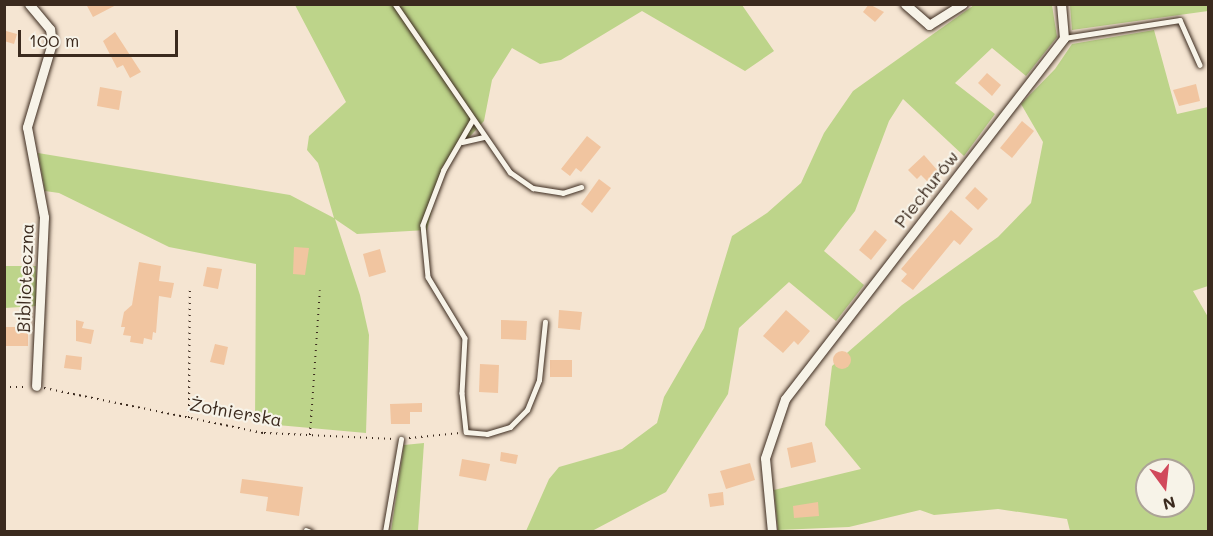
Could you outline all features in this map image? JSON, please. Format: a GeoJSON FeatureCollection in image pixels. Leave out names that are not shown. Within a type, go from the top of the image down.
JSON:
{"type":"FeatureCollection","features":[{"type":"Feature","properties":{"kind":"street","name":"Biblioteczna"},"geometry":{"type":"LineString","coordinates":[[28,4],[50,29],[52,43],[27,127],[45,239],[36,386]]}},
{"type":"Feature","properties":{"kind":"street"},"geometry":{"type":"LineString","coordinates":[[905,4],[929,25],[963,4]]}},
{"type":"Feature","properties":{"kind":"street"},"geometry":{"type":"LineString","coordinates":[[1061,4],[1064,38]]}},
{"type":"Feature","properties":{"kind":"street","name":"Piechurów"},"geometry":{"type":"LineString","coordinates":[[772,531],[765,458],[779,413],[793,388],[1064,38]]}},
{"type":"Feature","properties":{"kind":"lane"},"geometry":{"type":"LineString","coordinates":[[395,4],[510,172],[533,188],[563,194],[581,187]]}},
{"type":"Feature","properties":{"kind":"lane"},"geometry":{"type":"LineString","coordinates":[[1064,38],[1180,20],[1200,65]]}},
{"type":"Feature","properties":{"kind":"lane"},"geometry":{"type":"LineString","coordinates":[[473,120],[434,191],[423,225],[428,277],[465,338],[462,393],[465,432],[487,434],[510,427],[526,410],[539,380],[545,322]]}},
{"type":"Feature","properties":{"kind":"lane"},"geometry":{"type":"LineString","coordinates":[[462,142],[484,137]]}},
{"type":"Feature","properties":{"kind":"lane"},"geometry":{"type":"LineString","coordinates":[[385,531],[401,439]]}},
{"type":"Feature","properties":{"kind":"path"},"geometry":{"type":"LineString","coordinates":[[189,418],[190,286]]}},
{"type":"Feature","properties":{"kind":"path"},"geometry":{"type":"LineString","coordinates":[[310,435],[320,290]]}},
{"type":"Feature","properties":{"kind":"path","name":"Żołnierska"},"geometry":{"type":"LineString","coordinates":[[4,387],[36,386],[264,433],[401,439],[465,432]]}},
{"type":"Feature","properties":{"kind":"green space"},"geometry":{"type":"Polygon","coordinates":[[[1208,4],[1208,11],[1072,30],[1070,5],[1208,4]]]}},
{"type":"Feature","properties":{"kind":"green space"},"geometry":{"type":"Polygon","coordinates":[[[295,5],[742,5],[774,51],[745,71],[642,11],[561,60],[540,64],[512,48],[492,80],[484,121],[442,167],[427,230],[357,234],[335,219],[360,295],[369,335],[366,433],[255,423],[256,264],[169,247],[59,193],[45,191],[38,153],[290,195],[334,218],[318,163],[307,150],[309,136],[346,102],[295,5]]]}},
{"type":"Feature","properties":{"kind":"green space"},"geometry":{"type":"Polygon","coordinates":[[[974,5],[1052,5],[1057,37],[1026,76],[992,48],[955,83],[995,114],[964,156],[903,99],[889,121],[855,211],[824,251],[864,285],[836,321],[789,282],[739,328],[728,394],[666,492],[592,531],[526,531],[549,479],[559,467],[622,449],[657,423],[664,397],[704,328],[732,236],[767,213],[801,183],[824,133],[853,91],[974,5]]]}},
{"type":"Feature","properties":{"kind":"green space"},"geometry":{"type":"Polygon","coordinates":[[[1154,30],[1177,114],[1208,107],[1208,286],[1193,291],[1208,317],[1208,531],[1070,531],[1067,519],[998,509],[934,515],[920,510],[849,527],[778,530],[774,490],[861,469],[825,425],[832,366],[902,305],[998,237],[1031,203],[1043,142],[1021,104],[1055,69],[1072,44],[1154,30]]]}},
{"type":"Feature","properties":{"kind":"green space"},"geometry":{"type":"Polygon","coordinates":[[[4,266],[36,266],[36,306],[5,308],[4,266]]]}},
{"type":"Feature","properties":{"kind":"green space"},"geometry":{"type":"Polygon","coordinates":[[[424,443],[418,531],[391,531],[404,445],[424,443]]]}},
{"type":"Feature","properties":{"kind":"building"},"geometry":{"type":"Polygon","coordinates":[[[86,4],[118,4],[93,17],[86,4]]]}},
{"type":"Feature","properties":{"kind":"building"},"geometry":{"type":"Polygon","coordinates":[[[869,4],[884,12],[875,22],[863,12],[869,4]]]}},
{"type":"Feature","properties":{"kind":"building"},"geometry":{"type":"Polygon","coordinates":[[[6,31],[17,34],[14,44],[4,41],[6,31]]]}},
{"type":"Feature","properties":{"kind":"building"},"geometry":{"type":"Polygon","coordinates":[[[115,32],[141,72],[130,78],[123,65],[117,68],[103,41],[115,32]]]}},
{"type":"Feature","properties":{"kind":"building"},"geometry":{"type":"Polygon","coordinates":[[[987,73],[1001,85],[992,96],[978,83],[987,73]]]}},
{"type":"Feature","properties":{"kind":"building"},"geometry":{"type":"Polygon","coordinates":[[[1196,84],[1200,101],[1179,106],[1173,90],[1196,84]]]}},
{"type":"Feature","properties":{"kind":"building"},"geometry":{"type":"Polygon","coordinates":[[[100,87],[122,91],[119,110],[97,106],[100,87]]]}},
{"type":"Feature","properties":{"kind":"building"},"geometry":{"type":"Polygon","coordinates":[[[1022,121],[1034,131],[1012,158],[1000,148],[1022,121]]]}},
{"type":"Feature","properties":{"kind":"building"},"geometry":{"type":"Polygon","coordinates":[[[587,136],[601,147],[581,172],[576,168],[570,176],[561,169],[587,136]]]}},
{"type":"Feature","properties":{"kind":"building"},"geometry":{"type":"Polygon","coordinates":[[[924,155],[938,171],[927,181],[921,175],[917,179],[908,170],[924,155]]]}},
{"type":"Feature","properties":{"kind":"building"},"geometry":{"type":"Polygon","coordinates":[[[599,179],[611,188],[592,213],[581,204],[599,179]]]}},
{"type":"Feature","properties":{"kind":"building"},"geometry":{"type":"Polygon","coordinates":[[[975,187],[988,199],[978,210],[965,198],[975,187]]]}},
{"type":"Feature","properties":{"kind":"building"},"geometry":{"type":"Polygon","coordinates":[[[951,210],[973,229],[960,245],[954,240],[913,290],[901,281],[907,274],[901,269],[951,210]]]}},
{"type":"Feature","properties":{"kind":"building"},"geometry":{"type":"Polygon","coordinates":[[[875,230],[887,240],[871,260],[859,250],[875,230]]]}},
{"type":"Feature","properties":{"kind":"building"},"geometry":{"type":"Polygon","coordinates":[[[294,247],[309,248],[305,275],[293,274],[294,247]]]}},
{"type":"Feature","properties":{"kind":"building"},"geometry":{"type":"Polygon","coordinates":[[[380,249],[386,272],[369,277],[363,254],[380,249]]]}},
{"type":"Feature","properties":{"kind":"building"},"geometry":{"type":"Polygon","coordinates":[[[139,262],[161,266],[159,281],[174,283],[171,298],[159,296],[156,333],[153,332],[152,340],[144,338],[143,344],[130,342],[131,336],[123,335],[125,327],[121,327],[124,312],[132,305],[139,262]]]}},
{"type":"Feature","properties":{"kind":"building"},"geometry":{"type":"Polygon","coordinates":[[[207,267],[222,269],[218,289],[203,286],[207,267]]]}},
{"type":"Feature","properties":{"kind":"building"},"geometry":{"type":"Polygon","coordinates":[[[559,310],[582,312],[580,330],[558,328],[559,310]]]}},
{"type":"Feature","properties":{"kind":"building"},"geometry":{"type":"Polygon","coordinates":[[[786,310],[810,331],[798,345],[794,341],[783,353],[763,336],[786,310]]]}},
{"type":"Feature","properties":{"kind":"building"},"geometry":{"type":"Polygon","coordinates":[[[76,320],[84,322],[82,328],[94,330],[91,344],[76,341],[76,320]]]}},
{"type":"Feature","properties":{"kind":"building"},"geometry":{"type":"Polygon","coordinates":[[[501,320],[527,321],[526,340],[501,339],[501,320]]]}},
{"type":"Feature","properties":{"kind":"building"},"geometry":{"type":"Polygon","coordinates":[[[6,327],[28,327],[28,346],[6,346],[6,327]]]}},
{"type":"Feature","properties":{"kind":"building"},"geometry":{"type":"Polygon","coordinates":[[[215,344],[228,347],[224,365],[210,362],[215,344]]]}},
{"type":"Feature","properties":{"kind":"building"},"geometry":{"type":"Polygon","coordinates":[[[842,351],[848,354],[851,360],[848,366],[842,369],[836,366],[833,360],[836,354],[842,351]]]}},
{"type":"Feature","properties":{"kind":"building"},"geometry":{"type":"Polygon","coordinates":[[[66,355],[82,357],[81,370],[64,368],[66,355]]]}},
{"type":"Feature","properties":{"kind":"building"},"geometry":{"type":"Polygon","coordinates":[[[550,360],[572,360],[572,377],[550,377],[550,360]]]}},
{"type":"Feature","properties":{"kind":"building"},"geometry":{"type":"Polygon","coordinates":[[[480,364],[499,365],[498,393],[479,392],[480,364]]]}},
{"type":"Feature","properties":{"kind":"building"},"geometry":{"type":"Polygon","coordinates":[[[422,403],[422,412],[410,412],[410,424],[391,424],[390,404],[422,403]]]}},
{"type":"Feature","properties":{"kind":"building"},"geometry":{"type":"Polygon","coordinates":[[[812,442],[816,462],[791,468],[787,448],[812,442]]]}},
{"type":"Feature","properties":{"kind":"building"},"geometry":{"type":"Polygon","coordinates":[[[501,452],[518,455],[516,464],[500,461],[501,452]]]}},
{"type":"Feature","properties":{"kind":"building"},"geometry":{"type":"Polygon","coordinates":[[[462,459],[490,464],[486,481],[459,476],[462,459]]]}},
{"type":"Feature","properties":{"kind":"building"},"geometry":{"type":"Polygon","coordinates":[[[750,463],[755,480],[726,489],[720,471],[750,463]]]}},
{"type":"Feature","properties":{"kind":"building"},"geometry":{"type":"Polygon","coordinates":[[[242,479],[303,487],[299,516],[266,511],[268,497],[240,493],[242,479]]]}},
{"type":"Feature","properties":{"kind":"building"},"geometry":{"type":"Polygon","coordinates":[[[723,492],[724,505],[710,507],[708,494],[723,492]]]}},
{"type":"Feature","properties":{"kind":"building"},"geometry":{"type":"Polygon","coordinates":[[[818,502],[819,516],[794,518],[793,506],[818,502]]]}}]}
